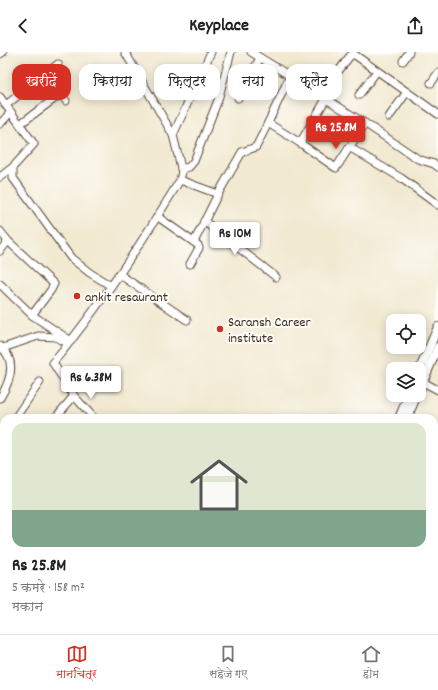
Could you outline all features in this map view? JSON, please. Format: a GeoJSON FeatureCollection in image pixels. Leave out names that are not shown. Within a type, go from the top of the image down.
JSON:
{"type":"FeatureCollection","features":[{"type":"Feature","properties":{"kind":"main road"},"geometry":{"type":"LineString","coordinates":[[423,362],[438,327]]}},
{"type":"Feature","properties":{"kind":"main road"},"geometry":{"type":"LineString","coordinates":[[426,375],[438,347]]}},
{"type":"Feature","properties":{"kind":"main road"},"geometry":{"type":"LineString","coordinates":[[401,414],[406,402]]}},
{"type":"Feature","properties":{"kind":"main road"},"geometry":{"type":"LineString","coordinates":[[409,414],[414,402]]}},
{"type":"Feature","properties":{"kind":"street"},"geometry":{"type":"LineString","coordinates":[[90,414],[74,396],[53,363],[70,343],[111,286],[158,217],[180,180],[182,172],[173,135],[125,52]]}},
{"type":"Feature","properties":{"kind":"street"},"geometry":{"type":"LineString","coordinates":[[173,135],[211,52]]}},
{"type":"Feature","properties":{"kind":"street"},"geometry":{"type":"LineString","coordinates":[[181,168],[189,167],[194,161],[218,100],[231,52]]}},
{"type":"Feature","properties":{"kind":"street"},"geometry":{"type":"LineString","coordinates":[[251,52],[286,74]]}},
{"type":"Feature","properties":{"kind":"street"},"geometry":{"type":"LineString","coordinates":[[403,61],[409,52]]}},
{"type":"Feature","properties":{"kind":"street"},"geometry":{"type":"LineString","coordinates":[[342,66],[353,54],[438,114]]}},
{"type":"Feature","properties":{"kind":"street"},"geometry":{"type":"LineString","coordinates":[[257,64],[260,58]]}},
{"type":"Feature","properties":{"kind":"street"},"geometry":{"type":"LineString","coordinates":[[359,95],[377,71]]}},
{"type":"Feature","properties":{"kind":"street"},"geometry":{"type":"LineString","coordinates":[[431,84],[438,73]]}},
{"type":"Feature","properties":{"kind":"street"},"geometry":{"type":"LineString","coordinates":[[194,242],[218,194],[242,152],[256,147],[286,85]]}},
{"type":"Feature","properties":{"kind":"street"},"geometry":{"type":"LineString","coordinates":[[389,117],[407,92]]}},
{"type":"Feature","properties":{"kind":"street"},"geometry":{"type":"LineString","coordinates":[[0,97],[34,144],[13,167],[0,177]]}},
{"type":"Feature","properties":{"kind":"street"},"geometry":{"type":"LineString","coordinates":[[6,104],[12,99]]}},
{"type":"Feature","properties":{"kind":"street"},"geometry":{"type":"LineString","coordinates":[[20,124],[53,100]]}},
{"type":"Feature","properties":{"kind":"street"},"geometry":{"type":"LineString","coordinates":[[300,143],[325,100]]}},
{"type":"Feature","properties":{"kind":"street"},"geometry":{"type":"LineString","coordinates":[[328,100],[418,159],[434,164],[438,167]]}},
{"type":"Feature","properties":{"kind":"street"},"geometry":{"type":"LineString","coordinates":[[0,124],[11,112]]}},
{"type":"Feature","properties":{"kind":"street"},"geometry":{"type":"LineString","coordinates":[[268,123],[336,168],[365,123]]}},
{"type":"Feature","properties":{"kind":"street"},"geometry":{"type":"LineString","coordinates":[[349,147],[401,178],[438,205]]}},
{"type":"Feature","properties":{"kind":"street"},"geometry":{"type":"LineString","coordinates":[[13,167],[13,178],[71,258],[90,273],[111,286]]}},
{"type":"Feature","properties":{"kind":"street"},"geometry":{"type":"LineString","coordinates":[[180,180],[218,194]]}},
{"type":"Feature","properties":{"kind":"street"},"geometry":{"type":"LineString","coordinates":[[158,217],[198,245],[199,248],[190,264]]}},
{"type":"Feature","properties":{"kind":"street"},"geometry":{"type":"LineString","coordinates":[[204,221],[276,277]]}},
{"type":"Feature","properties":{"kind":"street"},"geometry":{"type":"LineString","coordinates":[[0,231],[8,241],[54,284],[32,315]]}},
{"type":"Feature","properties":{"kind":"street"},"geometry":{"type":"LineString","coordinates":[[0,251],[8,241]]}},
{"type":"Feature","properties":{"kind":"street"},"geometry":{"type":"LineString","coordinates":[[119,274],[187,320]]}},
{"type":"Feature","properties":{"kind":"street"},"geometry":{"type":"LineString","coordinates":[[0,284],[32,315],[70,343]]}},
{"type":"Feature","properties":{"kind":"street"},"geometry":{"type":"LineString","coordinates":[[0,398],[7,386],[11,370],[9,358],[1,347],[38,336],[56,337],[70,343]]}},
{"type":"Feature","properties":{"kind":"street"},"geometry":{"type":"LineString","coordinates":[[18,414],[40,382]]}},
{"type":"Feature","properties":{"kind":"street"},"geometry":{"type":"LineString","coordinates":[[426,384],[438,390]]}},
{"type":"Feature","properties":{"kind":"street"},"geometry":{"type":"LineString","coordinates":[[58,414],[74,396]]}},
{"type":"Feature","properties":{"kind":"place","name":"ankit resaurant"},"geometry":{"type":"Point","coordinates":[77,296]}},
{"type":"Feature","properties":{"kind":"place","name":"Saransh Career institute"},"geometry":{"type":"Point","coordinates":[220,329]}}]}
